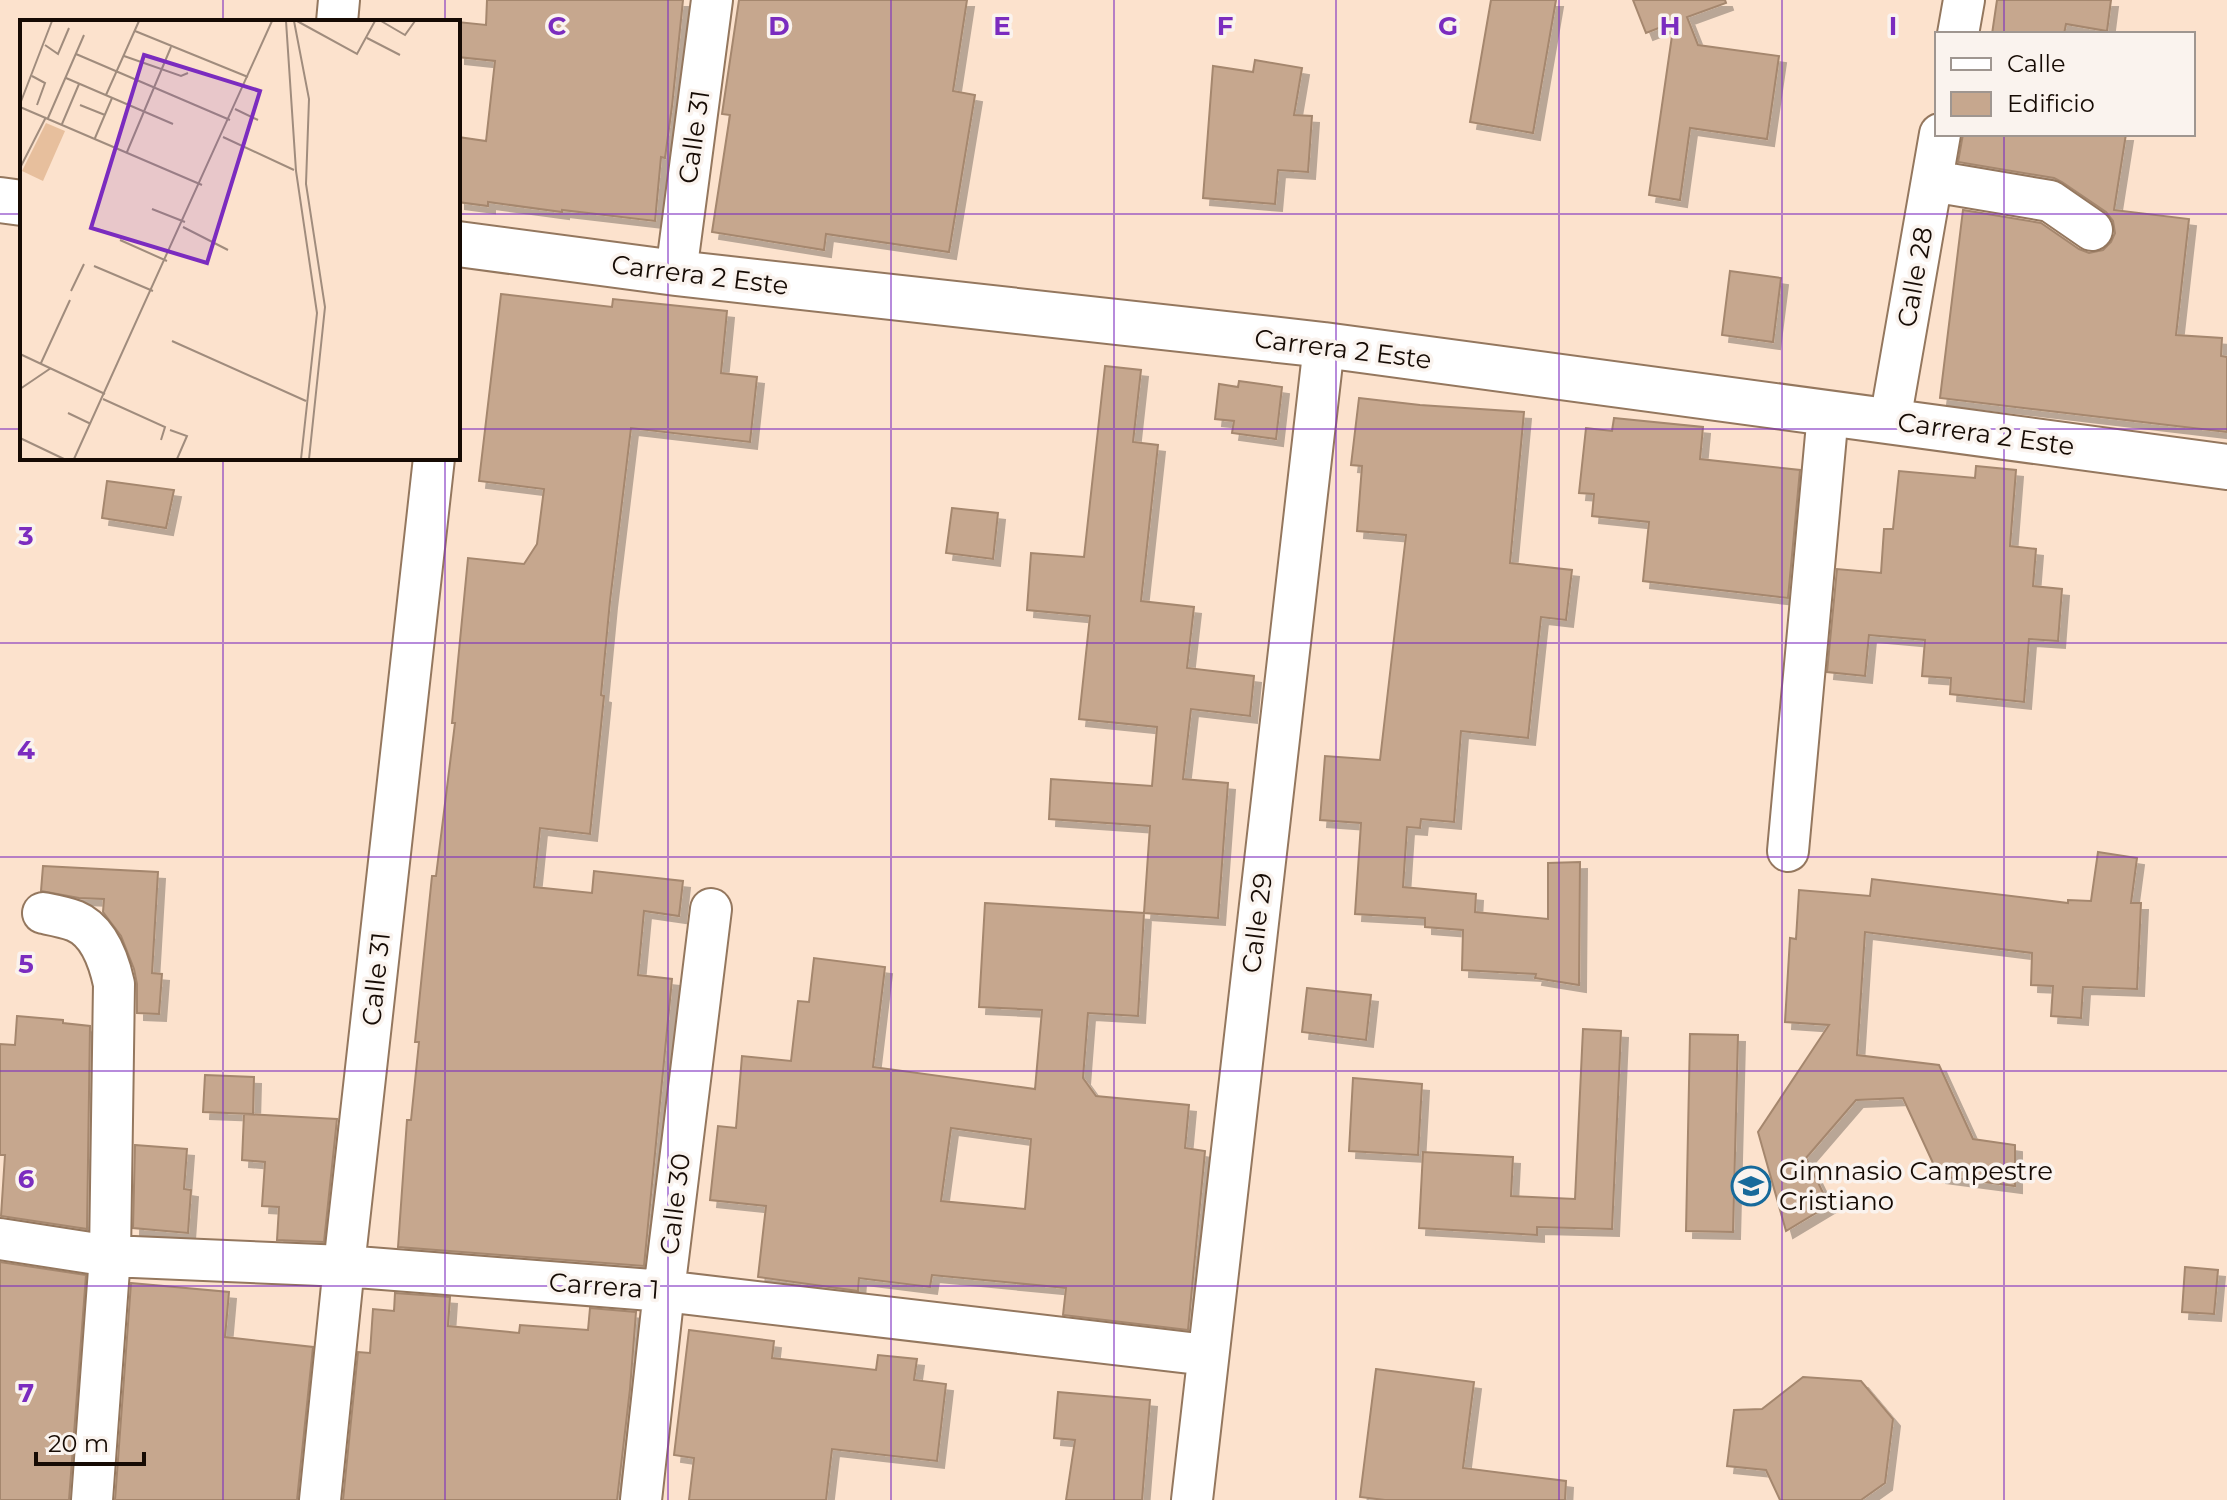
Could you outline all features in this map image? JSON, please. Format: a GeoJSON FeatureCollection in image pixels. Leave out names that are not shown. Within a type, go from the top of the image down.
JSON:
{"type":"FeatureCollection","features":[{"type":"Feature","properties":{"kind":"street"},"geometry":{"type":"LineString","coordinates":[[337,20],[339,0]]}},
{"type":"Feature","properties":{"kind":"street","name":"Calle 31"},"geometry":{"type":"LineString","coordinates":[[676,273],[712,0]]}},
{"type":"Feature","properties":{"kind":"street"},"geometry":{"type":"LineString","coordinates":[[1958,32],[1964,0]]}},
{"type":"Feature","properties":{"kind":"street","name":"Calle 28"},"geometry":{"type":"LineString","coordinates":[[1890,421],[1940,136]]}},
{"type":"Feature","properties":{"kind":"street"},"geometry":{"type":"LineString","coordinates":[[1932,181],[2050,201],[2092,230]]}},
{"type":"Feature","properties":{"kind":"street"},"geometry":{"type":"LineString","coordinates":[[0,200],[20,203]]}},
{"type":"Feature","properties":{"kind":"street","name":"Carrera 2 Este"},"geometry":{"type":"LineString","coordinates":[[460,244],[676,273],[1324,345],[2227,467]]}},
{"type":"Feature","properties":{"kind":"street","name":"Calle 29"},"geometry":{"type":"LineString","coordinates":[[1192,1500],[1324,345]]}},
{"type":"Feature","properties":{"kind":"street"},"geometry":{"type":"LineString","coordinates":[[1788,851],[1828,413]]}},
{"type":"Feature","properties":{"kind":"street","name":"Calle 31"},"geometry":{"type":"LineString","coordinates":[[320,1500],[434,460]]}},
{"type":"Feature","properties":{"kind":"street","name":"Calle 30"},"geometry":{"type":"LineString","coordinates":[[641,1500],[711,909]]}},
{"type":"Feature","properties":{"kind":"street"},"geometry":{"type":"LineString","coordinates":[[43,913],[77,922],[88,931],[110,965],[114,984],[110,1256],[92,1500]]}},
{"type":"Feature","properties":{"kind":"street","name":"Carrera 1"},"geometry":{"type":"LineString","coordinates":[[0,1239],[110,1256],[344,1266],[664,1291],[1207,1355]]}},
{"type":"Feature","properties":{"kind":"building"},"geometry":{"type":"Polygon","coordinates":[[[487,0],[683,0],[672,106],[665,158],[661,157],[655,221],[488,202],[488,206],[460,202],[460,137],[486,141],[495,61],[460,57],[460,22],[486,25],[487,0]]]}},
{"type":"Feature","properties":{"kind":"building"},"geometry":{"type":"Polygon","coordinates":[[[739,0],[967,0],[953,91],[975,95],[949,252],[826,234],[824,250],[712,232],[730,115],[722,114],[739,0]]]}},
{"type":"Feature","properties":{"kind":"building"},"geometry":{"type":"Polygon","coordinates":[[[1491,0],[1556,0],[1533,133],[1470,122],[1491,0]]]}},
{"type":"Feature","properties":{"kind":"building"},"geometry":{"type":"Polygon","coordinates":[[[1633,0],[1725,0],[1726,3],[1687,17],[1698,45],[1779,56],[1767,139],[1690,128],[1680,200],[1649,195],[1674,22],[1646,33],[1633,0]]]}},
{"type":"Feature","properties":{"kind":"building"},"geometry":{"type":"Polygon","coordinates":[[[1997,0],[2111,0],[2107,31],[2066,24],[2064,32],[1992,32],[1997,0]]]}},
{"type":"Feature","properties":{"kind":"building"},"geometry":{"type":"Polygon","coordinates":[[[1255,60],[1302,68],[1294,115],[1312,116],[1308,172],[1278,170],[1275,204],[1203,198],[1213,66],[1253,72],[1255,60]]]}},
{"type":"Feature","properties":{"kind":"building"},"geometry":{"type":"Polygon","coordinates":[[[1963,136],[2126,136],[2114,210],[2189,219],[2176,335],[2222,338],[2221,356],[2227,357],[2227,432],[1940,398],[1963,210],[2041,223],[2089,253],[2103,250],[2115,233],[2113,221],[2106,212],[2054,178],[1958,162],[1963,136]]]}},
{"type":"Feature","properties":{"kind":"building"},"geometry":{"type":"Polygon","coordinates":[[[1730,271],[1781,278],[1773,342],[1722,335],[1730,271]]]}},
{"type":"Feature","properties":{"kind":"building"},"geometry":{"type":"Polygon","coordinates":[[[501,294],[612,307],[613,299],[727,311],[721,373],[757,377],[750,442],[631,428],[610,601],[590,834],[540,828],[534,887],[592,893],[594,871],[683,881],[679,916],[644,911],[638,975],[672,979],[644,1266],[398,1247],[407,1120],[411,1120],[419,1042],[415,1042],[432,876],[436,876],[455,723],[452,723],[468,558],[524,564],[537,544],[544,489],[479,481],[501,294]]]}},
{"type":"Feature","properties":{"kind":"building"},"geometry":{"type":"Polygon","coordinates":[[[1105,366],[1141,370],[1133,442],[1158,445],[1141,601],[1194,607],[1187,668],[1254,676],[1250,716],[1191,709],[1183,779],[1228,783],[1218,918],[1144,913],[1150,826],[1049,819],[1051,779],[1152,786],[1157,727],[1079,719],[1090,616],[1027,610],[1031,553],[1084,557],[1105,366]]]}},
{"type":"Feature","properties":{"kind":"building"},"geometry":{"type":"Polygon","coordinates":[[[1239,381],[1282,387],[1276,439],[1232,433],[1234,421],[1215,419],[1219,384],[1238,387],[1239,381]]]}},
{"type":"Feature","properties":{"kind":"building"},"geometry":{"type":"Polygon","coordinates":[[[1359,398],[1524,412],[1510,563],[1572,570],[1566,620],[1541,617],[1528,738],[1461,731],[1454,822],[1421,819],[1420,828],[1407,827],[1403,887],[1476,894],[1475,912],[1548,919],[1548,863],[1580,862],[1579,985],[1535,978],[1536,974],[1462,970],[1463,930],[1425,927],[1425,918],[1355,914],[1361,823],[1320,820],[1325,756],[1380,760],[1406,535],[1357,531],[1362,466],[1351,465],[1359,398]]]}},
{"type":"Feature","properties":{"kind":"building"},"geometry":{"type":"Polygon","coordinates":[[[1614,418],[1703,427],[1700,459],[1800,470],[1788,598],[1643,581],[1649,522],[1592,516],[1594,494],[1579,493],[1586,428],[1612,431],[1614,418]]]}},
{"type":"Feature","properties":{"kind":"building"},"geometry":{"type":"Polygon","coordinates":[[[1976,466],[2016,470],[2010,546],[2036,549],[2033,586],[2062,589],[2058,641],[2029,639],[2024,702],[1950,694],[1951,678],[1922,676],[1925,640],[1869,635],[1865,676],[1827,672],[1837,569],[1881,573],[1884,529],[1893,529],[1899,471],[1975,478],[1976,466]]]}},
{"type":"Feature","properties":{"kind":"building"},"geometry":{"type":"Polygon","coordinates":[[[107,481],[174,490],[166,528],[102,518],[107,481]]]}},
{"type":"Feature","properties":{"kind":"building"},"geometry":{"type":"Polygon","coordinates":[[[952,508],[998,513],[993,559],[946,553],[952,508]]]}},
{"type":"Feature","properties":{"kind":"building"},"geometry":{"type":"Polygon","coordinates":[[[2098,852],[2137,858],[2131,903],[2141,903],[2137,989],[2083,987],[2081,1018],[2051,1016],[2053,986],[2031,985],[2032,953],[1865,932],[1857,1055],[1939,1065],[1973,1139],[2015,1145],[2015,1186],[1939,1176],[1903,1098],[1856,1100],[1806,1158],[1829,1205],[1786,1231],[1758,1132],[1829,1025],[1785,1022],[1790,938],[1796,939],[1799,890],[1870,896],[1872,879],[2068,903],[2068,900],[2091,901],[2098,852]]]}},
{"type":"Feature","properties":{"kind":"building"},"geometry":{"type":"Polygon","coordinates":[[[43,866],[158,872],[152,973],[162,974],[159,1014],[137,1013],[134,969],[121,936],[103,912],[104,899],[41,891],[43,866]]]}},
{"type":"Feature","properties":{"kind":"building"},"geometry":{"type":"Polygon","coordinates":[[[985,903],[1144,913],[1138,1016],[1088,1013],[1083,1078],[1096,1096],[1189,1105],[1185,1148],[1205,1151],[1188,1330],[1063,1315],[1066,1288],[932,1275],[930,1287],[859,1278],[858,1291],[758,1277],[766,1206],[710,1200],[718,1126],[736,1128],[742,1056],[791,1061],[798,1001],[809,1002],[814,958],[885,967],[873,1067],[1035,1089],[1042,1010],[979,1007],[985,903]],[[951,1128],[941,1201],[1025,1209],[1031,1139],[951,1128]]]}},
{"type":"Feature","properties":{"kind":"building"},"geometry":{"type":"Polygon","coordinates":[[[1307,988],[1371,995],[1366,1040],[1302,1032],[1307,988]]]}},
{"type":"Feature","properties":{"kind":"building"},"geometry":{"type":"Polygon","coordinates":[[[17,1016],[90,1026],[87,1229],[1,1216],[5,1155],[0,1155],[0,1044],[15,1045],[17,1016]]]}},
{"type":"Feature","properties":{"kind":"building"},"geometry":{"type":"Polygon","coordinates":[[[1583,1029],[1621,1031],[1612,1229],[1537,1227],[1537,1235],[1419,1228],[1423,1152],[1513,1157],[1511,1196],[1575,1199],[1583,1029]]]}},
{"type":"Feature","properties":{"kind":"building"},"geometry":{"type":"Polygon","coordinates":[[[1690,1034],[1738,1035],[1733,1232],[1686,1231],[1690,1034]]]}},
{"type":"Feature","properties":{"kind":"building"},"geometry":{"type":"Polygon","coordinates":[[[205,1075],[254,1077],[253,1114],[203,1112],[205,1075]]]}},
{"type":"Feature","properties":{"kind":"building"},"geometry":{"type":"Polygon","coordinates":[[[1353,1078],[1422,1084],[1418,1155],[1349,1151],[1353,1078]]]}},
{"type":"Feature","properties":{"kind":"building"},"geometry":{"type":"Polygon","coordinates":[[[244,1114],[337,1119],[324,1242],[277,1240],[279,1207],[262,1206],[265,1162],[242,1160],[244,1114]]]}},
{"type":"Feature","properties":{"kind":"building"},"geometry":{"type":"Polygon","coordinates":[[[135,1145],[187,1149],[184,1189],[191,1190],[188,1233],[133,1228],[135,1145]]]}},
{"type":"Feature","properties":{"kind":"building"},"geometry":{"type":"Polygon","coordinates":[[[0,1262],[86,1275],[69,1500],[0,1500],[0,1262]]]}},
{"type":"Feature","properties":{"kind":"building"},"geometry":{"type":"Polygon","coordinates":[[[2185,1267],[2218,1270],[2214,1314],[2182,1312],[2185,1267]]]}},
{"type":"Feature","properties":{"kind":"building"},"geometry":{"type":"Polygon","coordinates":[[[131,1283],[229,1292],[225,1337],[313,1347],[297,1500],[115,1500],[131,1283]]]}},
{"type":"Feature","properties":{"kind":"building"},"geometry":{"type":"Polygon","coordinates":[[[395,1293],[450,1297],[448,1326],[519,1333],[520,1325],[588,1330],[590,1308],[636,1312],[617,1500],[343,1500],[358,1352],[370,1353],[373,1309],[394,1311],[395,1293]]]}},
{"type":"Feature","properties":{"kind":"building"},"geometry":{"type":"Polygon","coordinates":[[[689,1330],[774,1341],[772,1358],[876,1370],[878,1355],[917,1359],[914,1380],[946,1384],[937,1461],[832,1449],[826,1500],[689,1500],[694,1458],[674,1455],[689,1330]]]}},
{"type":"Feature","properties":{"kind":"building"},"geometry":{"type":"Polygon","coordinates":[[[1376,1369],[1474,1382],[1463,1468],[1566,1481],[1565,1500],[1385,1500],[1360,1497],[1376,1369]]]}},
{"type":"Feature","properties":{"kind":"building"},"geometry":{"type":"Polygon","coordinates":[[[1803,1377],[1861,1381],[1893,1419],[1885,1483],[1861,1500],[1780,1500],[1766,1470],[1727,1466],[1734,1410],[1762,1409],[1803,1377]]]}},
{"type":"Feature","properties":{"kind":"building"},"geometry":{"type":"Polygon","coordinates":[[[1058,1392],[1150,1400],[1142,1500],[1066,1500],[1075,1440],[1054,1438],[1058,1392]]]}},
{"type":"Feature","properties":{"kind":"place","name":"Gimnasio Campestre Cristiano"},"geometry":{"type":"Point","coordinates":[1751,1186]}}]}
